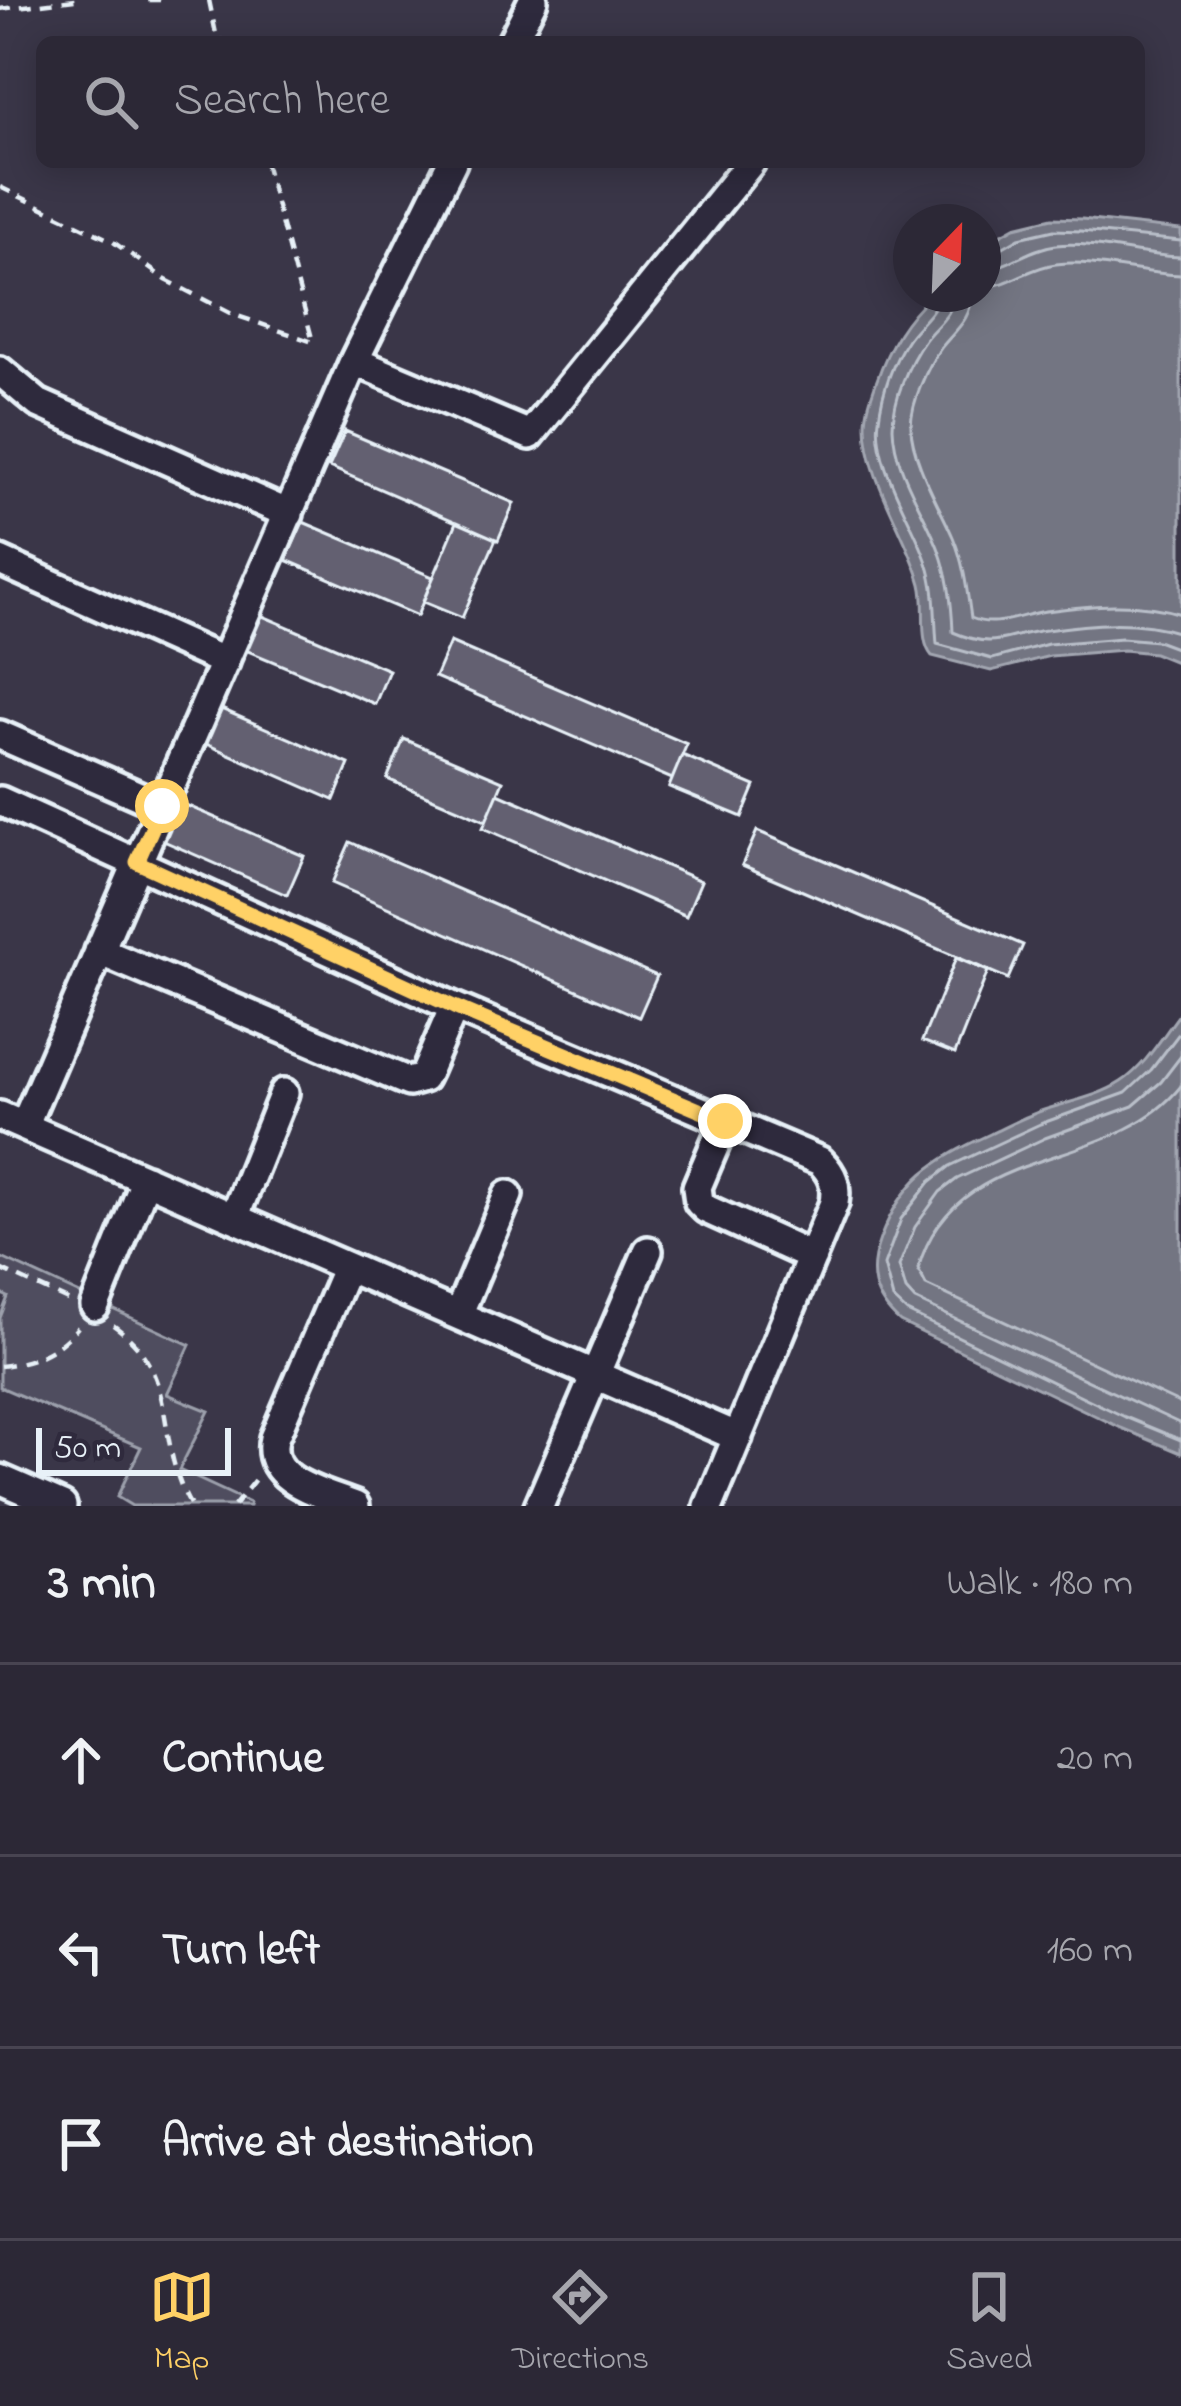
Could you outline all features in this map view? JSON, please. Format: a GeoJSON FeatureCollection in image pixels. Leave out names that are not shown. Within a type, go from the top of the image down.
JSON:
{"type":"FeatureCollection","features":[{"type":"Feature","properties":{"kind":"street"},"geometry":{"type":"LineString","coordinates":[[515,36],[533,0]]}},
{"type":"Feature","properties":{"kind":"street"},"geometry":{"type":"LineString","coordinates":[[449,168],[354,361],[99,951],[12,1121],[738,1437]]}},
{"type":"Feature","properties":{"kind":"street"},"geometry":{"type":"LineString","coordinates":[[354,361],[530,435],[746,168]]}},
{"type":"Feature","properties":{"kind":"street"},"geometry":{"type":"LineString","coordinates":[[0,371],[38,403],[290,514]]}},
{"type":"Feature","properties":{"kind":"street"},"geometry":{"type":"LineString","coordinates":[[0,561],[225,662]]}},
{"type":"Feature","properties":{"kind":"street"},"geometry":{"type":"LineString","coordinates":[[0,735],[162,806]]}},
{"type":"Feature","properties":{"kind":"street"},"geometry":{"type":"LineString","coordinates":[[0,801],[454,1007],[828,1168],[834,1178],[835,1203],[709,1506]]}},
{"type":"Feature","properties":{"kind":"street"},"geometry":{"type":"LineString","coordinates":[[99,951],[410,1082],[428,1070],[454,1007]]}},
{"type":"Feature","properties":{"kind":"street"},"geometry":{"type":"LineString","coordinates":[[234,1218],[284,1094]]}},
{"type":"Feature","properties":{"kind":"street"},"geometry":{"type":"LineString","coordinates":[[725,1121],[697,1187],[699,1202],[714,1214],[812,1257]]}},
{"type":"Feature","properties":{"kind":"street"},"geometry":{"type":"LineString","coordinates":[[93,1309],[146,1179]]}},
{"type":"Feature","properties":{"kind":"street"},"geometry":{"type":"LineString","coordinates":[[458,1316],[508,1195]]}},
{"type":"Feature","properties":{"kind":"street"},"geometry":{"type":"LineString","coordinates":[[539,1506],[648,1251]]}},
{"type":"Feature","properties":{"kind":"street"},"geometry":{"type":"LineString","coordinates":[[347,1267],[271,1451],[287,1478],[355,1506]]}},
{"type":"Feature","properties":{"kind":"street"},"geometry":{"type":"LineString","coordinates":[[0,1480],[62,1506]]}},
{"type":"Feature","properties":{"kind":"path"},"geometry":{"type":"LineString","coordinates":[[0,9],[75,0]]}},
{"type":"Feature","properties":{"kind":"path"},"geometry":{"type":"LineString","coordinates":[[148,0],[167,0]]}},
{"type":"Feature","properties":{"kind":"path"},"geometry":{"type":"LineString","coordinates":[[208,0],[218,36]]}},
{"type":"Feature","properties":{"kind":"path"},"geometry":{"type":"LineString","coordinates":[[0,188],[112,241],[166,280],[232,314],[313,342],[267,168]]}},
{"type":"Feature","properties":{"kind":"path"},"geometry":{"type":"LineString","coordinates":[[0,1269],[93,1309],[151,1361],[175,1474],[191,1506]]}},
{"type":"Feature","properties":{"kind":"path"},"geometry":{"type":"LineString","coordinates":[[0,1366],[48,1354],[93,1309]]}},
{"type":"Feature","properties":{"kind":"shaded area"},"geometry":{"type":"Polygon","coordinates":[[[0,1257],[190,1345],[167,1394],[209,1411],[179,1470],[249,1506],[132,1506],[117,1497],[141,1447],[0,1387],[0,1318],[8,1297],[0,1293],[0,1257]]]}},
{"type":"Feature","properties":{"kind":"water"},"geometry":{"type":"Polygon","coordinates":[[[1052,218],[1181,230],[1181,664],[1154,653],[1123,650],[1050,656],[991,671],[932,656],[928,649],[921,584],[868,445],[868,408],[887,355],[916,312],[1001,312],[1001,235],[1052,218]]]}},
{"type":"Feature","properties":{"kind":"water"},"geometry":{"type":"Polygon","coordinates":[[[1181,1012],[1181,1453],[900,1322],[878,1294],[873,1274],[889,1218],[923,1174],[952,1153],[1016,1122],[1121,1082],[1146,1059],[1181,1012]]]}},
{"type":"Feature","properties":{"kind":"building"},"geometry":{"type":"Polygon","coordinates":[[[345,431],[514,503],[498,540],[329,467],[345,431]]]}},
{"type":"Feature","properties":{"kind":"building"},"geometry":{"type":"Polygon","coordinates":[[[303,522],[433,577],[417,616],[286,560],[303,522]]]}},
{"type":"Feature","properties":{"kind":"building"},"geometry":{"type":"Polygon","coordinates":[[[457,522],[496,539],[462,618],[423,602],[457,522]]]}},
{"type":"Feature","properties":{"kind":"building"},"geometry":{"type":"Polygon","coordinates":[[[258,614],[389,670],[375,704],[243,649],[258,614]]]}},
{"type":"Feature","properties":{"kind":"building"},"geometry":{"type":"Polygon","coordinates":[[[450,642],[687,744],[672,779],[435,677],[450,642]]]}},
{"type":"Feature","properties":{"kind":"building"},"geometry":{"type":"Polygon","coordinates":[[[219,708],[349,764],[334,800],[204,743],[219,708]]]}},
{"type":"Feature","properties":{"kind":"building"},"geometry":{"type":"Polygon","coordinates":[[[404,739],[503,781],[486,821],[387,779],[404,739]]]}},
{"type":"Feature","properties":{"kind":"building"},"geometry":{"type":"Polygon","coordinates":[[[682,755],[755,786],[742,817],[669,787],[682,755]]]}},
{"type":"Feature","properties":{"kind":"building"},"geometry":{"type":"Polygon","coordinates":[[[498,793],[701,881],[686,916],[483,828],[498,793]]]}},
{"type":"Feature","properties":{"kind":"building"},"geometry":{"type":"Polygon","coordinates":[[[174,800],[304,856],[287,895],[157,838],[174,800]]]}},
{"type":"Feature","properties":{"kind":"building"},"geometry":{"type":"Polygon","coordinates":[[[757,831],[1023,945],[1008,979],[742,865],[757,831]]]}},
{"type":"Feature","properties":{"kind":"building"},"geometry":{"type":"Polygon","coordinates":[[[350,842],[657,976],[639,1017],[332,883],[350,842]]]}},
{"type":"Feature","properties":{"kind":"building"},"geometry":{"type":"Polygon","coordinates":[[[956,958],[988,971],[955,1054],[922,1041],[956,958]]]}},
{"type":"Feature","properties":{"kind":"route"},"geometry":{"type":"LineString","coordinates":[[162,806],[137,862],[454,1007],[725,1121]]}}]}
